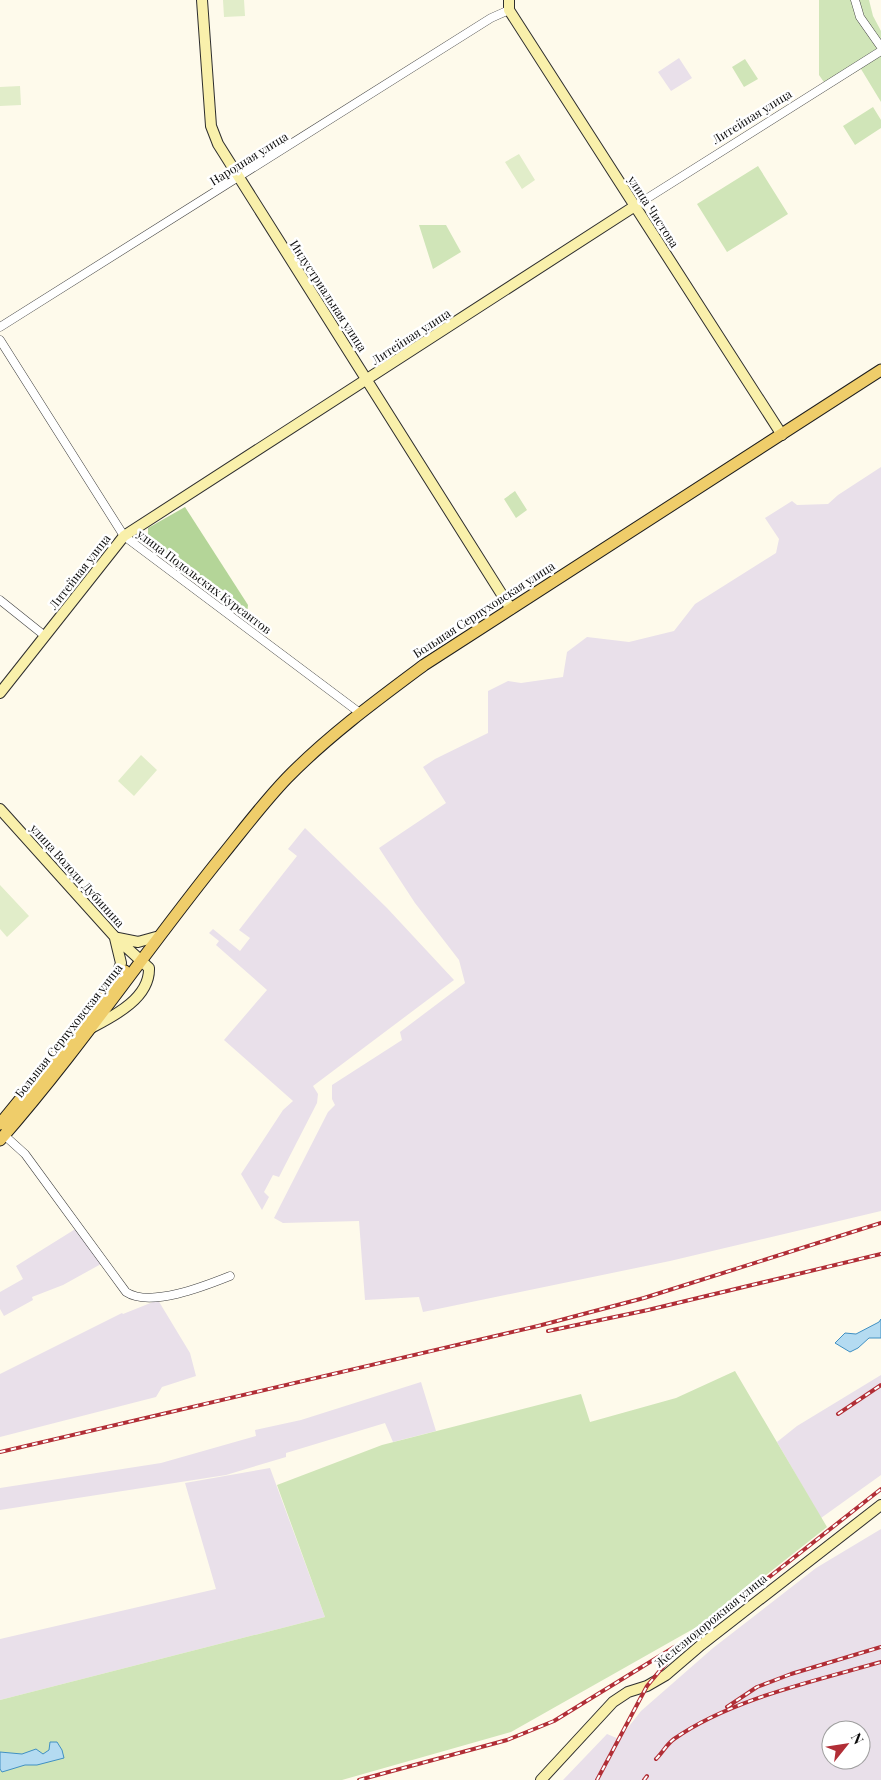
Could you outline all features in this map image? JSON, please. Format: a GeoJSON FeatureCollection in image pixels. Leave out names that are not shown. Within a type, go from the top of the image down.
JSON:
{"type":"FeatureCollection","features":[{"type":"Feature","properties":{"kind":"main road","name":"Большая Серпуховская улица"},"geometry":{"type":"LineString","coordinates":[[1,1133],[90,1029],[156,937],[288,777],[360,713],[424,665],[881,370]]}},
{"type":"Feature","properties":{"kind":"main road","name":"Большая Серпуховская улица"},"geometry":{"type":"LineString","coordinates":[[1,1133],[116,981],[139,959]]}},
{"type":"Feature","properties":{"kind":"street","name":"Индустриальная улица"},"geometry":{"type":"LineString","coordinates":[[202,0],[211,126],[218,144],[510,609]]}},
{"type":"Feature","properties":{"kind":"street"},"geometry":{"type":"LineString","coordinates":[[854,0],[860,17],[881,49]]}},
{"type":"Feature","properties":{"kind":"street","name":"Народная улица"},"geometry":{"type":"LineString","coordinates":[[0,327],[239,178],[509,5]]}},
{"type":"Feature","properties":{"kind":"street","name":"улица Чистова"},"geometry":{"type":"LineString","coordinates":[[509,5],[634,206],[782,435]]}},
{"type":"Feature","properties":{"kind":"street","name":"Литейная улица"},"geometry":{"type":"LineString","coordinates":[[0,693],[124,536],[634,206],[881,49]]}},
{"type":"Feature","properties":{"kind":"street","name":"улица Подольских Курсантов"},"geometry":{"type":"LineString","coordinates":[[0,340],[124,536],[360,713]]}},
{"type":"Feature","properties":{"kind":"street"},"geometry":{"type":"LineString","coordinates":[[0,600],[45,636]]}},
{"type":"Feature","properties":{"kind":"street","name":"улица Володи Дубинина"},"geometry":{"type":"LineString","coordinates":[[0,809],[114,937],[139,959]]}},
{"type":"Feature","properties":{"kind":"street"},"geometry":{"type":"LineString","coordinates":[[116,981],[121,964],[114,937],[138,942],[156,937]]}},
{"type":"Feature","properties":{"kind":"street"},"geometry":{"type":"LineString","coordinates":[[90,1029],[123,1011],[146,984],[150,978],[150,968],[139,959]]}},
{"type":"Feature","properties":{"kind":"street"},"geometry":{"type":"LineString","coordinates":[[1,1133],[24,1154],[126,1292],[134,1298],[180,1294],[230,1276]]}},
{"type":"Feature","properties":{"kind":"street","name":"Железнодорожная улица"},"geometry":{"type":"LineString","coordinates":[[541,1780],[613,1702],[628,1692],[647,1686],[666,1675],[723,1627],[881,1505]]}},
{"type":"Feature","properties":{"kind":"shaded area"},"geometry":{"type":"Polygon","coordinates":[[[679,58],[692,78],[671,91],[658,72],[679,58]]]}},
{"type":"Feature","properties":{"kind":"shaded area"},"geometry":{"type":"Polygon","coordinates":[[[881,467],[881,1211],[670,1261],[423,1312],[419,1297],[365,1300],[359,1221],[283,1223],[274,1218],[328,1112],[335,1105],[332,1099],[332,1085],[402,1040],[400,1032],[465,983],[459,960],[415,903],[379,848],[446,803],[423,767],[435,759],[488,733],[488,691],[508,681],[521,683],[563,677],[567,652],[587,637],[629,642],[674,631],[695,604],[776,553],[779,539],[765,518],[792,501],[797,505],[828,504],[838,495],[881,467]]]}},
{"type":"Feature","properties":{"kind":"shaded area"},"geometry":{"type":"Polygon","coordinates":[[[305,828],[387,908],[454,980],[313,1086],[318,1094],[317,1103],[279,1177],[273,1175],[264,1192],[269,1197],[262,1210],[241,1174],[283,1110],[293,1101],[224,1040],[267,990],[216,945],[219,941],[209,933],[213,929],[240,951],[250,938],[239,930],[297,856],[288,849],[305,828]]]}},
{"type":"Feature","properties":{"kind":"shaded area"},"geometry":{"type":"Polygon","coordinates":[[[77,1228],[101,1264],[63,1285],[32,1297],[33,1300],[4,1316],[0,1309],[0,1292],[23,1279],[16,1266],[77,1228]]]}},
{"type":"Feature","properties":{"kind":"shaded area"},"geometry":{"type":"Polygon","coordinates":[[[158,1300],[190,1353],[196,1376],[162,1387],[156,1397],[0,1437],[0,1374],[122,1313],[158,1300]]]}},
{"type":"Feature","properties":{"kind":"shaded area"},"geometry":{"type":"Polygon","coordinates":[[[881,1375],[881,1475],[821,1518],[777,1442],[797,1426],[881,1375]]]}},
{"type":"Feature","properties":{"kind":"shaded area"},"geometry":{"type":"Polygon","coordinates":[[[421,1382],[436,1431],[393,1442],[385,1423],[286,1453],[286,1457],[226,1475],[0,1510],[0,1488],[161,1463],[256,1436],[255,1430],[301,1420],[421,1382]]]}},
{"type":"Feature","properties":{"kind":"shaded area"},"geometry":{"type":"Polygon","coordinates":[[[270,1468],[325,1617],[0,1700],[0,1639],[216,1589],[185,1483],[270,1468]]]}},
{"type":"Feature","properties":{"kind":"shaded area"},"geometry":{"type":"Polygon","coordinates":[[[881,1529],[881,1780],[563,1780],[607,1734],[619,1739],[641,1711],[713,1648],[816,1568],[881,1529]]]}},
{"type":"Feature","properties":{"kind":"green space"},"geometry":{"type":"Polygon","coordinates":[[[223,0],[244,0],[245,16],[224,17],[223,0]]]}},
{"type":"Feature","properties":{"kind":"green space"},"geometry":{"type":"Polygon","coordinates":[[[819,0],[869,0],[873,16],[881,31],[881,102],[861,69],[828,88],[819,75],[819,0]]]}},
{"type":"Feature","properties":{"kind":"green space"},"geometry":{"type":"Polygon","coordinates":[[[745,59],[758,79],[744,87],[732,67],[745,59]]]}},
{"type":"Feature","properties":{"kind":"green space"},"geometry":{"type":"Polygon","coordinates":[[[20,86],[21,105],[0,106],[0,87],[20,86]]]}},
{"type":"Feature","properties":{"kind":"green space"},"geometry":{"type":"Polygon","coordinates":[[[873,107],[881,120],[881,128],[855,145],[843,126],[873,107]]]}},
{"type":"Feature","properties":{"kind":"green space"},"geometry":{"type":"Polygon","coordinates":[[[519,154],[535,180],[522,189],[505,162],[519,154]]]}},
{"type":"Feature","properties":{"kind":"green space"},"geometry":{"type":"Polygon","coordinates":[[[758,166],[788,214],[727,252],[697,204],[758,166]]]}},
{"type":"Feature","properties":{"kind":"green space"},"geometry":{"type":"Polygon","coordinates":[[[419,225],[446,225],[461,252],[433,269],[419,225]]]}},
{"type":"Feature","properties":{"kind":"green space"},"geometry":{"type":"Polygon","coordinates":[[[515,491],[527,510],[516,518],[504,499],[515,491]]]}},
{"type":"Feature","properties":{"kind":"green space"},"geometry":{"type":"Polygon","coordinates":[[[185,507],[248,605],[247,614],[148,540],[148,528],[185,507]]]}},
{"type":"Feature","properties":{"kind":"green space"},"geometry":{"type":"Polygon","coordinates":[[[141,755],[157,770],[134,796],[118,781],[141,755]]]}},
{"type":"Feature","properties":{"kind":"green space"},"geometry":{"type":"Polygon","coordinates":[[[0,885],[29,916],[7,937],[0,929],[0,885]]]}},
{"type":"Feature","properties":{"kind":"green space"},"geometry":{"type":"Polygon","coordinates":[[[735,1371],[827,1527],[709,1620],[511,1732],[342,1780],[0,1780],[0,1700],[325,1617],[277,1485],[382,1445],[581,1394],[590,1422],[676,1398],[735,1371]]]}},
{"type":"Feature","properties":{"kind":"water"},"geometry":{"type":"Polygon","coordinates":[[[881,1319],[881,1338],[869,1338],[858,1348],[850,1352],[835,1343],[845,1333],[856,1334],[879,1322],[881,1319]]]}},
{"type":"Feature","properties":{"kind":"water"},"geometry":{"type":"Polygon","coordinates":[[[50,1742],[57,1742],[64,1758],[37,1765],[25,1765],[2,1772],[0,1769],[0,1752],[22,1754],[36,1749],[43,1754],[49,1750],[50,1742]]]}},
{"type":"Feature","properties":{"kind":"railway"},"geometry":{"type":"LineString","coordinates":[[0,1452],[538,1326],[644,1298],[881,1223]]}},
{"type":"Feature","properties":{"kind":"railway"},"geometry":{"type":"LineString","coordinates":[[548,1331],[648,1310],[881,1254]]}},
{"type":"Feature","properties":{"kind":"railway"},"geometry":{"type":"LineString","coordinates":[[838,1414],[881,1385]]}},
{"type":"Feature","properties":{"kind":"railway"},"geometry":{"type":"LineString","coordinates":[[597,1780],[647,1686],[678,1649],[881,1489]]}},
{"type":"Feature","properties":{"kind":"railway"},"geometry":{"type":"LineString","coordinates":[[359,1780],[507,1740],[554,1721],[676,1646]]}},
{"type":"Feature","properties":{"kind":"railway"},"geometry":{"type":"LineString","coordinates":[[727,1707],[757,1687],[791,1674],[881,1647]]}},
{"type":"Feature","properties":{"kind":"railway"},"geometry":{"type":"LineString","coordinates":[[656,1759],[674,1739],[721,1713],[747,1702],[802,1684],[881,1662]]}},
{"type":"Feature","properties":{"kind":"railway"},"geometry":{"type":"LineString","coordinates":[[644,1780],[647,1776]]}}]}
